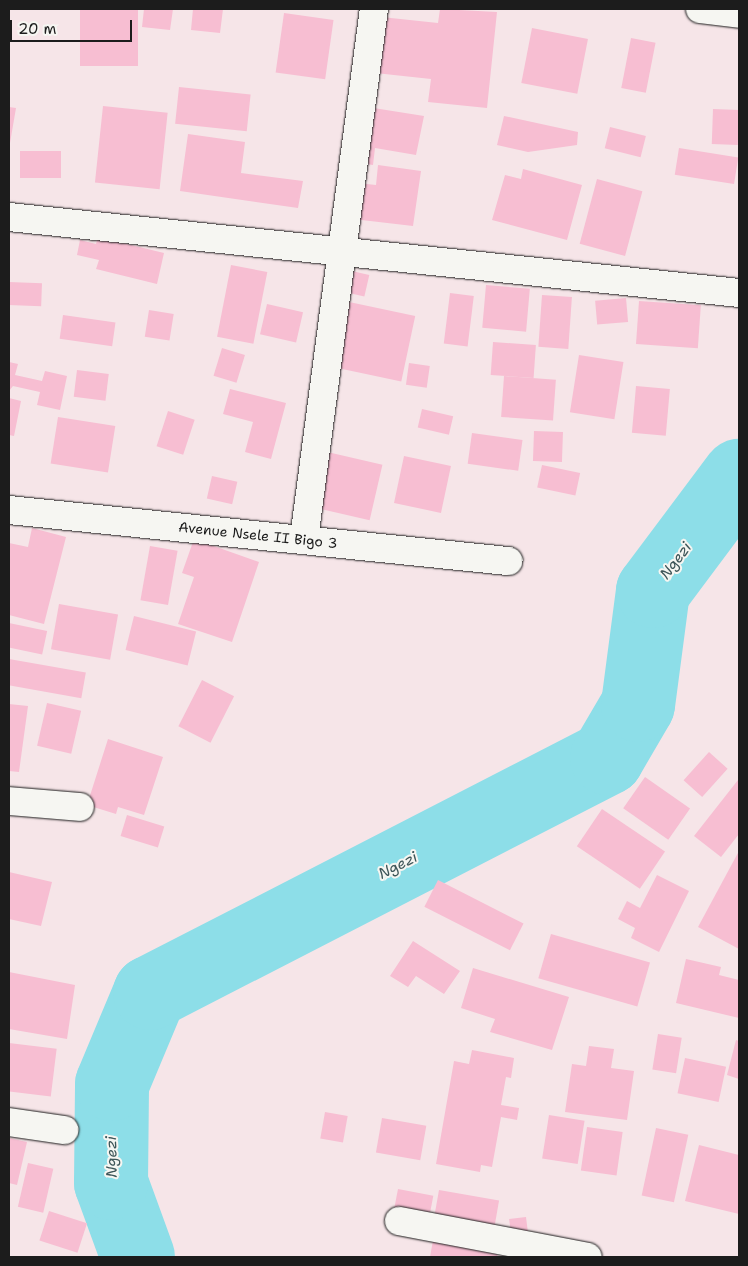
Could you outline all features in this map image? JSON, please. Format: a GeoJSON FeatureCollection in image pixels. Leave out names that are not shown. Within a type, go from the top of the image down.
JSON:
{"type":"FeatureCollection","features":[{"type":"Feature","properties":{"kind":"street"},"geometry":{"type":"LineString","coordinates":[[304,539],[344,250],[374,9]]}},
{"type":"Feature","properties":{"kind":"street"},"geometry":{"type":"LineString","coordinates":[[700,9],[739,14]]}},
{"type":"Feature","properties":{"kind":"street"},"geometry":{"type":"LineString","coordinates":[[9,217],[344,250],[739,293]]}},
{"type":"Feature","properties":{"kind":"street","name":"Avenue Nsele II Bigo 3"},"geometry":{"type":"LineString","coordinates":[[9,510],[508,561]]}},
{"type":"Feature","properties":{"kind":"street"},"geometry":{"type":"LineString","coordinates":[[9,800],[80,807]]}},
{"type":"Feature","properties":{"kind":"street"},"geometry":{"type":"LineString","coordinates":[[9,1122],[64,1130]]}},
{"type":"Feature","properties":{"kind":"street"},"geometry":{"type":"LineString","coordinates":[[399,1221],[588,1257]]}},
{"type":"Feature","properties":{"kind":"building"},"geometry":{"type":"Polygon","coordinates":[[[80,9],[138,9],[138,66],[80,66],[80,9]]]}},
{"type":"Feature","properties":{"kind":"building"},"geometry":{"type":"Polygon","coordinates":[[[144,9],[173,9],[170,30],[142,27],[144,9]]]}},
{"type":"Feature","properties":{"kind":"building"},"geometry":{"type":"Polygon","coordinates":[[[193,9],[223,9],[220,33],[191,30],[193,9]]]}},
{"type":"Feature","properties":{"kind":"building"},"geometry":{"type":"Polygon","coordinates":[[[440,9],[497,12],[487,108],[428,102],[431,79],[366,72],[372,16],[438,23],[440,9]]]}},
{"type":"Feature","properties":{"kind":"building"},"geometry":{"type":"Polygon","coordinates":[[[284,13],[334,20],[325,79],[276,72],[284,13]]]}},
{"type":"Feature","properties":{"kind":"building"},"geometry":{"type":"Polygon","coordinates":[[[532,28],[588,39],[577,94],[521,83],[532,28]]]}},
{"type":"Feature","properties":{"kind":"building"},"geometry":{"type":"Polygon","coordinates":[[[631,38],[656,43],[646,93],[621,88],[631,38]]]}},
{"type":"Feature","properties":{"kind":"building"},"geometry":{"type":"Polygon","coordinates":[[[179,87],[251,95],[247,131],[175,124],[179,87]]]}},
{"type":"Feature","properties":{"kind":"building"},"geometry":{"type":"Polygon","coordinates":[[[103,106],[168,113],[160,189],[95,183],[103,106]]]}},
{"type":"Feature","properties":{"kind":"building"},"geometry":{"type":"Polygon","coordinates":[[[361,106],[424,116],[416,155],[375,148],[373,165],[352,162],[361,106]]]}},
{"type":"Feature","properties":{"kind":"building"},"geometry":{"type":"Polygon","coordinates":[[[9,107],[16,108],[10,143],[9,143],[9,107]]]}},
{"type":"Feature","properties":{"kind":"building"},"geometry":{"type":"Polygon","coordinates":[[[713,109],[739,110],[738,145],[712,144],[713,109]]]}},
{"type":"Feature","properties":{"kind":"building"},"geometry":{"type":"Polygon","coordinates":[[[504,116],[578,132],[577,145],[528,152],[497,145],[504,116]]]}},
{"type":"Feature","properties":{"kind":"building"},"geometry":{"type":"Polygon","coordinates":[[[610,127],[646,136],[641,157],[605,148],[610,127]]]}},
{"type":"Feature","properties":{"kind":"building"},"geometry":{"type":"Polygon","coordinates":[[[188,134],[245,142],[241,173],[303,181],[298,208],[180,191],[188,134]]]}},
{"type":"Feature","properties":{"kind":"building"},"geometry":{"type":"Polygon","coordinates":[[[679,148],[738,157],[734,184],[675,175],[679,148]]]}},
{"type":"Feature","properties":{"kind":"building"},"geometry":{"type":"Polygon","coordinates":[[[20,151],[61,151],[61,178],[20,178],[20,151]]]}},
{"type":"Feature","properties":{"kind":"building"},"geometry":{"type":"Polygon","coordinates":[[[378,165],[421,171],[413,226],[353,219],[357,183],[376,185],[378,165]]]}},
{"type":"Feature","properties":{"kind":"building"},"geometry":{"type":"Polygon","coordinates":[[[523,169],[582,185],[567,240],[492,220],[505,175],[521,179],[523,169]]]}},
{"type":"Feature","properties":{"kind":"building"},"geometry":{"type":"Polygon","coordinates":[[[597,179],[642,191],[625,256],[580,244],[597,179]]]}},
{"type":"Feature","properties":{"kind":"building"},"geometry":{"type":"Polygon","coordinates":[[[98,237],[164,253],[157,284],[96,269],[99,260],[77,255],[80,240],[96,244],[98,237]]]}},
{"type":"Feature","properties":{"kind":"building"},"geometry":{"type":"Polygon","coordinates":[[[231,265],[267,272],[253,344],[217,337],[231,265]]]}},
{"type":"Feature","properties":{"kind":"building"},"geometry":{"type":"Polygon","coordinates":[[[343,269],[369,275],[364,297],[338,290],[343,269]]]}},
{"type":"Feature","properties":{"kind":"building"},"geometry":{"type":"Polygon","coordinates":[[[9,282],[42,283],[41,306],[9,305],[9,282]]]}},
{"type":"Feature","properties":{"kind":"building"},"geometry":{"type":"Polygon","coordinates":[[[486,285],[530,289],[526,332],[482,328],[486,285]]]}},
{"type":"Feature","properties":{"kind":"building"},"geometry":{"type":"Polygon","coordinates":[[[450,293],[474,296],[468,347],[444,344],[450,293]]]}},
{"type":"Feature","properties":{"kind":"building"},"geometry":{"type":"Polygon","coordinates":[[[542,295],[572,297],[568,349],[538,347],[542,295]]]}},
{"type":"Feature","properties":{"kind":"building"},"geometry":{"type":"Polygon","coordinates":[[[626,298],[628,322],[597,325],[595,301],[626,298]]]}},
{"type":"Feature","properties":{"kind":"building"},"geometry":{"type":"Polygon","coordinates":[[[335,299],[415,316],[401,382],[321,365],[335,299]]]}},
{"type":"Feature","properties":{"kind":"building"},"geometry":{"type":"Polygon","coordinates":[[[639,301],[701,305],[698,348],[636,344],[639,301]]]}},
{"type":"Feature","properties":{"kind":"building"},"geometry":{"type":"Polygon","coordinates":[[[267,304],[303,312],[296,343],[260,334],[267,304]]]}},
{"type":"Feature","properties":{"kind":"building"},"geometry":{"type":"Polygon","coordinates":[[[149,310],[174,314],[169,341],[145,337],[149,310]]]}},
{"type":"Feature","properties":{"kind":"building"},"geometry":{"type":"Polygon","coordinates":[[[63,315],[115,322],[112,346],[60,339],[63,315]]]}},
{"type":"Feature","properties":{"kind":"building"},"geometry":{"type":"Polygon","coordinates":[[[493,342],[536,345],[534,378],[491,375],[493,342]]]}},
{"type":"Feature","properties":{"kind":"building"},"geometry":{"type":"Polygon","coordinates":[[[222,348],[245,355],[236,383],[214,376],[222,348]]]}},
{"type":"Feature","properties":{"kind":"building"},"geometry":{"type":"Polygon","coordinates":[[[579,355],[623,362],[614,419],[570,412],[579,355]]]}},
{"type":"Feature","properties":{"kind":"building"},"geometry":{"type":"Polygon","coordinates":[[[9,362],[18,364],[15,375],[42,381],[45,371],[67,376],[60,410],[37,405],[40,392],[13,386],[9,391],[9,362]]]}},
{"type":"Feature","properties":{"kind":"building"},"geometry":{"type":"Polygon","coordinates":[[[409,363],[430,366],[427,388],[406,385],[409,363]]]}},
{"type":"Feature","properties":{"kind":"building"},"geometry":{"type":"Polygon","coordinates":[[[77,370],[109,374],[105,401],[74,397],[77,370]]]}},
{"type":"Feature","properties":{"kind":"building"},"geometry":{"type":"Polygon","coordinates":[[[504,376],[556,380],[553,421],[501,417],[504,376]]]}},
{"type":"Feature","properties":{"kind":"building"},"geometry":{"type":"Polygon","coordinates":[[[636,386],[670,389],[666,436],[632,433],[636,386]]]}},
{"type":"Feature","properties":{"kind":"building"},"geometry":{"type":"Polygon","coordinates":[[[230,389],[286,403],[271,459],[245,452],[253,422],[223,414],[230,389]]]}},
{"type":"Feature","properties":{"kind":"building"},"geometry":{"type":"Polygon","coordinates":[[[9,398],[21,401],[14,436],[9,435],[9,398]]]}},
{"type":"Feature","properties":{"kind":"building"},"geometry":{"type":"Polygon","coordinates":[[[422,409],[453,416],[449,435],[418,428],[422,409]]]}},
{"type":"Feature","properties":{"kind":"building"},"geometry":{"type":"Polygon","coordinates":[[[168,411],[195,420],[183,455],[157,446],[168,411]]]}},
{"type":"Feature","properties":{"kind":"building"},"geometry":{"type":"Polygon","coordinates":[[[58,417],[115,426],[108,472],[51,463],[58,417]]]}},
{"type":"Feature","properties":{"kind":"building"},"geometry":{"type":"Polygon","coordinates":[[[534,431],[563,432],[562,462],[533,461],[534,431]]]}},
{"type":"Feature","properties":{"kind":"building"},"geometry":{"type":"Polygon","coordinates":[[[472,433],[523,440],[518,471],[468,464],[472,433]]]}},
{"type":"Feature","properties":{"kind":"building"},"geometry":{"type":"Polygon","coordinates":[[[323,451],[382,465],[370,520],[310,507],[323,451]]]}},
{"type":"Feature","properties":{"kind":"building"},"geometry":{"type":"Polygon","coordinates":[[[404,456],[451,466],[441,513],[394,503],[404,456]]]}},
{"type":"Feature","properties":{"kind":"building"},"geometry":{"type":"Polygon","coordinates":[[[542,465],[580,473],[575,496],[537,487],[542,465]]]}},
{"type":"Feature","properties":{"kind":"building"},"geometry":{"type":"Polygon","coordinates":[[[212,476],[237,482],[232,504],[207,498],[212,476]]]}},
{"type":"Feature","properties":{"kind":"building"},"geometry":{"type":"Polygon","coordinates":[[[32,528],[66,537],[44,624],[9,615],[9,543],[28,547],[32,528]]]}},
{"type":"Feature","properties":{"kind":"building"},"geometry":{"type":"Polygon","coordinates":[[[194,539],[259,562],[232,642],[178,624],[194,577],[182,573],[194,539]]]}},
{"type":"Feature","properties":{"kind":"building"},"geometry":{"type":"Polygon","coordinates":[[[150,546],[178,551],[168,605],[140,600],[150,546]]]}},
{"type":"Feature","properties":{"kind":"building"},"geometry":{"type":"Polygon","coordinates":[[[59,604],[118,614],[110,660],[51,649],[59,604]]]}},
{"type":"Feature","properties":{"kind":"building"},"geometry":{"type":"Polygon","coordinates":[[[134,616],[196,631],[188,665],[126,650],[134,616]]]}},
{"type":"Feature","properties":{"kind":"building"},"geometry":{"type":"Polygon","coordinates":[[[9,623],[47,631],[42,655],[9,648],[9,623]]]}},
{"type":"Feature","properties":{"kind":"building"},"geometry":{"type":"Polygon","coordinates":[[[9,659],[86,673],[81,698],[9,685],[9,659]]]}},
{"type":"Feature","properties":{"kind":"building"},"geometry":{"type":"Polygon","coordinates":[[[202,680],[234,696],[210,743],[178,726],[202,680]]]}},
{"type":"Feature","properties":{"kind":"building"},"geometry":{"type":"Polygon","coordinates":[[[47,703],[81,711],[71,754],[37,746],[47,703]]]}},
{"type":"Feature","properties":{"kind":"building"},"geometry":{"type":"Polygon","coordinates":[[[9,704],[28,706],[19,772],[9,771],[9,704]]]}},
{"type":"Feature","properties":{"kind":"building"},"geometry":{"type":"Polygon","coordinates":[[[108,739],[163,757],[144,815],[118,807],[116,814],[87,805],[108,739]]]}},
{"type":"Feature","properties":{"kind":"building"},"geometry":{"type":"Polygon","coordinates":[[[709,752],[728,769],[702,797],[684,780],[709,752]]]}},
{"type":"Feature","properties":{"kind":"building"},"geometry":{"type":"Polygon","coordinates":[[[645,777],[690,809],[668,840],[623,808],[645,777]]]}},
{"type":"Feature","properties":{"kind":"building"},"geometry":{"type":"Polygon","coordinates":[[[738,780],[739,834],[721,857],[694,836],[738,780]]]}},
{"type":"Feature","properties":{"kind":"building"},"geometry":{"type":"Polygon","coordinates":[[[602,809],[665,851],[640,889],[577,846],[602,809]]]}},
{"type":"Feature","properties":{"kind":"building"},"geometry":{"type":"Polygon","coordinates":[[[127,815],[164,826],[158,847],[121,836],[127,815]]]}},
{"type":"Feature","properties":{"kind":"building"},"geometry":{"type":"Polygon","coordinates":[[[739,851],[739,949],[698,927],[739,851]]]}},
{"type":"Feature","properties":{"kind":"building"},"geometry":{"type":"Polygon","coordinates":[[[9,872],[52,882],[41,926],[9,919],[9,872]]]}},
{"type":"Feature","properties":{"kind":"building"},"geometry":{"type":"Polygon","coordinates":[[[657,875],[689,891],[659,952],[631,938],[635,928],[618,919],[627,901],[640,908],[657,875]]]}},
{"type":"Feature","properties":{"kind":"building"},"geometry":{"type":"Polygon","coordinates":[[[438,880],[524,924],[510,950],[424,907],[438,880]]]}},
{"type":"Feature","properties":{"kind":"building"},"geometry":{"type":"Polygon","coordinates":[[[551,934],[650,962],[637,1007],[538,978],[551,934]]]}},
{"type":"Feature","properties":{"kind":"building"},"geometry":{"type":"Polygon","coordinates":[[[413,941],[460,971],[444,994],[416,976],[408,987],[390,976],[413,941]]]}},
{"type":"Feature","properties":{"kind":"building"},"geometry":{"type":"Polygon","coordinates":[[[686,959],[721,967],[719,975],[739,980],[739,1018],[676,1003],[686,959]]]}},
{"type":"Feature","properties":{"kind":"building"},"geometry":{"type":"Polygon","coordinates":[[[473,968],[569,997],[552,1050],[490,1032],[495,1019],[461,1008],[473,968]]]}},
{"type":"Feature","properties":{"kind":"building"},"geometry":{"type":"Polygon","coordinates":[[[9,972],[75,985],[67,1039],[9,1029],[9,972]]]}},
{"type":"Feature","properties":{"kind":"building"},"geometry":{"type":"Polygon","coordinates":[[[658,1034],[682,1038],[676,1073],[652,1070],[658,1034]]]}},
{"type":"Feature","properties":{"kind":"building"},"geometry":{"type":"Polygon","coordinates":[[[736,1040],[739,1041],[739,1079],[727,1075],[736,1040]]]}},
{"type":"Feature","properties":{"kind":"building"},"geometry":{"type":"Polygon","coordinates":[[[9,1043],[57,1049],[51,1096],[9,1091],[9,1043]]]}},
{"type":"Feature","properties":{"kind":"building"},"geometry":{"type":"Polygon","coordinates":[[[589,1046],[614,1049],[611,1068],[634,1071],[627,1120],[565,1112],[572,1064],[586,1066],[589,1046]]]}},
{"type":"Feature","properties":{"kind":"building"},"geometry":{"type":"Polygon","coordinates":[[[472,1050],[514,1058],[511,1078],[506,1077],[501,1105],[519,1108],[517,1120],[501,1117],[492,1167],[481,1165],[480,1172],[436,1164],[454,1061],[469,1064],[472,1050]]]}},
{"type":"Feature","properties":{"kind":"building"},"geometry":{"type":"Polygon","coordinates":[[[685,1058],[726,1067],[719,1102],[678,1093],[685,1058]]]}},
{"type":"Feature","properties":{"kind":"building"},"geometry":{"type":"Polygon","coordinates":[[[325,1112],[348,1116],[343,1143],[320,1139],[325,1112]]]}},
{"type":"Feature","properties":{"kind":"building"},"geometry":{"type":"Polygon","coordinates":[[[549,1115],[585,1121],[578,1164],[542,1158],[549,1115]]]}},
{"type":"Feature","properties":{"kind":"building"},"geometry":{"type":"Polygon","coordinates":[[[382,1118],[426,1126],[420,1160],[376,1152],[382,1118]]]}},
{"type":"Feature","properties":{"kind":"building"},"geometry":{"type":"Polygon","coordinates":[[[587,1127],[623,1132],[617,1176],[581,1171],[587,1127]]]}},
{"type":"Feature","properties":{"kind":"building"},"geometry":{"type":"Polygon","coordinates":[[[656,1128],[688,1135],[674,1202],[642,1195],[656,1128]]]}},
{"type":"Feature","properties":{"kind":"building"},"geometry":{"type":"Polygon","coordinates":[[[9,1138],[27,1142],[17,1185],[9,1183],[9,1138]]]}},
{"type":"Feature","properties":{"kind":"building"},"geometry":{"type":"Polygon","coordinates":[[[699,1145],[739,1155],[739,1214],[685,1201],[699,1145]]]}},
{"type":"Feature","properties":{"kind":"building"},"geometry":{"type":"Polygon","coordinates":[[[28,1163],[53,1169],[43,1213],[18,1207],[28,1163]]]}},
{"type":"Feature","properties":{"kind":"building"},"geometry":{"type":"Polygon","coordinates":[[[398,1189],[433,1196],[427,1229],[392,1222],[398,1189]]]}},
{"type":"Feature","properties":{"kind":"building"},"geometry":{"type":"Polygon","coordinates":[[[439,1190],[499,1201],[495,1225],[435,1215],[439,1190]]]}},
{"type":"Feature","properties":{"kind":"building"},"geometry":{"type":"Polygon","coordinates":[[[49,1211],[87,1223],[77,1253],[39,1240],[49,1211]]]}},
{"type":"Feature","properties":{"kind":"building"},"geometry":{"type":"Polygon","coordinates":[[[526,1217],[529,1241],[512,1243],[509,1219],[526,1217]]]}},
{"type":"Feature","properties":{"kind":"building"},"geometry":{"type":"Polygon","coordinates":[[[436,1224],[500,1233],[497,1257],[430,1257],[436,1224]]]}},
{"type":"Feature","properties":{"kind":"waterway","name":"Ngezi"},"geometry":{"type":"LineString","coordinates":[[138,1257],[111,1183],[112,1084],[150,993],[607,758],[638,705],[653,591],[739,476]]}}]}
